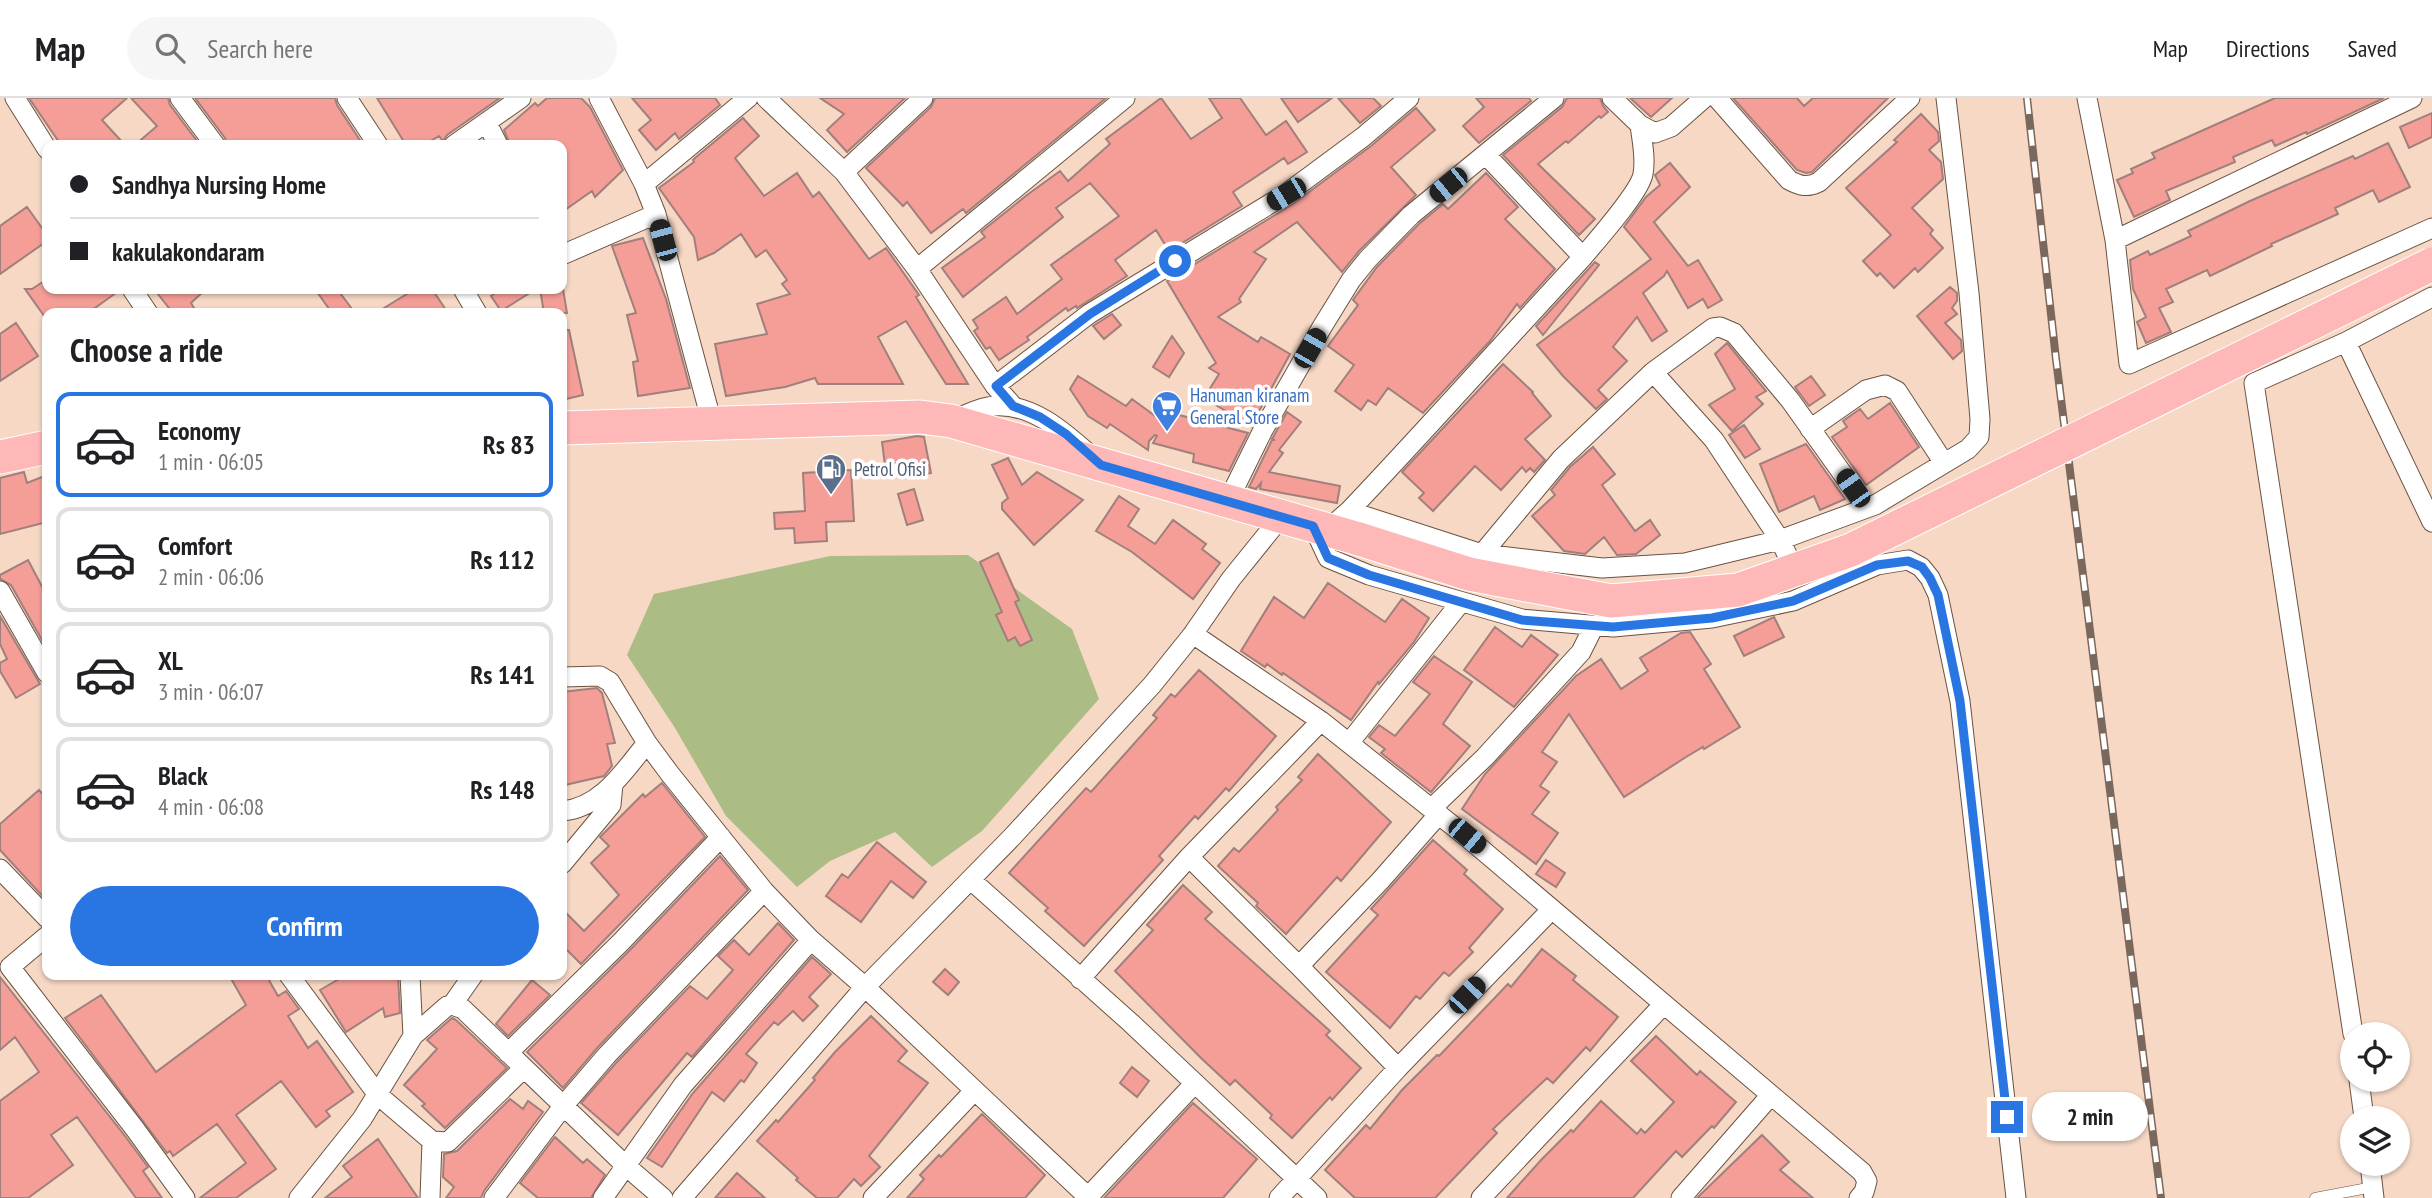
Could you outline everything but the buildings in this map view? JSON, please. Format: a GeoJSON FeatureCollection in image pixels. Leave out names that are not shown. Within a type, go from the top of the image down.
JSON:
{"type":"FeatureCollection","features":[{"type":"Feature","properties":{"kind":"highway"},"geometry":{"type":"LineString","coordinates":[[567,428],[920,417],[951,421],[1281,517],[1337,527],[1469,574],[1611,601],[1738,590],[1787,555],[1852,550],[2432,264]]}},
{"type":"Feature","properties":{"kind":"highway"},"geometry":{"type":"LineString","coordinates":[[0,457],[42,448]]}},
{"type":"Feature","properties":{"kind":"street"},"geometry":{"type":"LineString","coordinates":[[15,98],[42,141]]}},
{"type":"Feature","properties":{"kind":"street"},"geometry":{"type":"LineString","coordinates":[[180,98],[211,140]]}},
{"type":"Feature","properties":{"kind":"street"},"geometry":{"type":"LineString","coordinates":[[347,98],[375,140]]}},
{"type":"Feature","properties":{"kind":"street"},"geometry":{"type":"LineString","coordinates":[[462,140],[521,98]]}},
{"type":"Feature","properties":{"kind":"street"},"geometry":{"type":"LineString","coordinates":[[599,98],[644,184],[656,214],[712,423]]}},
{"type":"Feature","properties":{"kind":"street"},"geometry":{"type":"LineString","coordinates":[[644,184],[748,98]]}},
{"type":"Feature","properties":{"kind":"street"},"geometry":{"type":"LineString","coordinates":[[766,98],[844,172],[917,269],[996,386],[1013,406]]}},
{"type":"Feature","properties":{"kind":"street"},"geometry":{"type":"LineString","coordinates":[[844,172],[923,98]]}},
{"type":"Feature","properties":{"kind":"street"},"geometry":{"type":"LineString","coordinates":[[917,269],[1125,98]]}},
{"type":"Feature","properties":{"kind":"street"},"geometry":{"type":"LineString","coordinates":[[996,386],[1090,314],[1286,194],[1363,138],[1409,98]]}},
{"type":"Feature","properties":{"kind":"street"},"geometry":{"type":"LineString","coordinates":[[1228,501],[1263,430],[1351,281],[1386,238],[1411,215],[1554,98]]}},
{"type":"Feature","properties":{"kind":"street"},"geometry":{"type":"LineString","coordinates":[[1612,98],[1640,125],[1655,133],[1671,127],[1704,98]]}},
{"type":"Feature","properties":{"kind":"street"},"geometry":{"type":"LineString","coordinates":[[1717,98],[1789,180],[1800,186],[1811,186],[1819,182],[1910,98]]}},
{"type":"Feature","properties":{"kind":"street"},"geometry":{"type":"LineString","coordinates":[[1337,527],[1482,554],[1602,568],[1787,555],[1975,443],[1979,437],[1980,419],[1969,293],[1946,98]]}},
{"type":"Feature","properties":{"kind":"street"},"geometry":{"type":"LineString","coordinates":[[2115,240],[2412,98]]}},
{"type":"Feature","properties":{"kind":"street"},"geometry":{"type":"LineString","coordinates":[[2089,99],[2115,240],[2129,364],[2432,228]]}},
{"type":"Feature","properties":{"kind":"street"},"geometry":{"type":"LineString","coordinates":[[487,123],[496,140]]}},
{"type":"Feature","properties":{"kind":"street"},"geometry":{"type":"LineString","coordinates":[[1640,125],[1644,156],[1643,175],[1638,189],[1583,257],[1337,527],[1328,558],[1369,575],[1522,620],[1613,627],[1712,618],[1793,601],[1877,565],[1908,561],[1922,567],[1938,595],[1960,701],[2016,1198]]}},
{"type":"Feature","properties":{"kind":"street"},"geometry":{"type":"LineString","coordinates":[[1486,155],[1583,257]]}},
{"type":"Feature","properties":{"kind":"street"},"geometry":{"type":"LineString","coordinates":[[567,253],[656,214]]}},
{"type":"Feature","properties":{"kind":"street"},"geometry":{"type":"LineString","coordinates":[[2351,1022],[2254,383],[2346,342],[2432,297]]}},
{"type":"Feature","properties":{"kind":"street"},"geometry":{"type":"LineString","coordinates":[[1482,554],[1561,458],[1653,372],[1705,332],[1720,327],[1734,333],[1790,400],[1867,508]]}},
{"type":"Feature","properties":{"kind":"street"},"geometry":{"type":"LineString","coordinates":[[2346,342],[2427,497],[2432,522]]}},
{"type":"Feature","properties":{"kind":"street"},"geometry":{"type":"LineString","coordinates":[[1653,372],[1714,440],[1787,555]]}},
{"type":"Feature","properties":{"kind":"street"},"geometry":{"type":"LineString","coordinates":[[1810,429],[1866,390],[1885,385],[1897,391],[1944,463]]}},
{"type":"Feature","properties":{"kind":"street"},"geometry":{"type":"LineString","coordinates":[[951,421],[992,406],[1013,406],[1049,422],[1101,465]]}},
{"type":"Feature","properties":{"kind":"street"},"geometry":{"type":"LineString","coordinates":[[691,1194],[865,988],[971,880],[1152,685],[1281,517]]}},
{"type":"Feature","properties":{"kind":"street"},"geometry":{"type":"LineString","coordinates":[[0,591],[42,664]]}},
{"type":"Feature","properties":{"kind":"street"},"geometry":{"type":"LineString","coordinates":[[1349,743],[1461,602]]}},
{"type":"Feature","properties":{"kind":"street"},"geometry":{"type":"LineString","coordinates":[[1299,965],[1381,881],[1435,811],[1581,652],[1594,626]]}},
{"type":"Feature","properties":{"kind":"street"},"geometry":{"type":"LineString","coordinates":[[1193,634],[1349,743],[1552,909],[1862,1172],[1867,1181],[1859,1198]]}},
{"type":"Feature","properties":{"kind":"street"},"geometry":{"type":"LineString","coordinates":[[567,677],[600,677],[610,682],[647,743],[764,891],[811,940],[1088,1197],[1195,1083]]}},
{"type":"Feature","properties":{"kind":"street"},"geometry":{"type":"LineString","coordinates":[[1080,979],[1189,857],[1321,722]]}},
{"type":"Feature","properties":{"kind":"street"},"geometry":{"type":"LineString","coordinates":[[567,810],[594,801],[614,784],[647,743]]}},
{"type":"Feature","properties":{"kind":"street"},"geometry":{"type":"LineString","coordinates":[[567,858],[611,805],[614,784]]}},
{"type":"Feature","properties":{"kind":"street"},"geometry":{"type":"LineString","coordinates":[[508,1053],[621,942],[721,837]]}},
{"type":"Feature","properties":{"kind":"street"},"geometry":{"type":"LineString","coordinates":[[1189,857],[1299,965],[1398,1068]]}},
{"type":"Feature","properties":{"kind":"street"},"geometry":{"type":"LineString","coordinates":[[0,869],[42,913]]}},
{"type":"Feature","properties":{"kind":"street"},"geometry":{"type":"LineString","coordinates":[[971,880],[1195,1083],[1317,1198]]}},
{"type":"Feature","properties":{"kind":"street"},"geometry":{"type":"LineString","coordinates":[[495,1198],[564,1105],[607,1055],[764,891]]}},
{"type":"Feature","properties":{"kind":"street"},"geometry":{"type":"LineString","coordinates":[[1279,1198],[1398,1068],[1552,909]]}},
{"type":"Feature","properties":{"kind":"street"},"geometry":{"type":"LineString","coordinates":[[42,940],[5,970],[135,1129],[186,1198]]}},
{"type":"Feature","properties":{"kind":"street"},"geometry":{"type":"LineString","coordinates":[[603,1198],[683,1085],[811,940]]}},
{"type":"Feature","properties":{"kind":"street"},"geometry":{"type":"LineString","coordinates":[[293,980],[378,1095],[432,1141],[448,1142],[524,1068]]}},
{"type":"Feature","properties":{"kind":"street"},"geometry":{"type":"LineString","coordinates":[[410,980],[413,1036]]}},
{"type":"Feature","properties":{"kind":"street"},"geometry":{"type":"LineString","coordinates":[[452,1005],[470,980]]}},
{"type":"Feature","properties":{"kind":"street"},"geometry":{"type":"LineString","coordinates":[[1481,1198],[1664,1004]]}},
{"type":"Feature","properties":{"kind":"street"},"geometry":{"type":"LineString","coordinates":[[301,1197],[362,1119],[413,1036],[447,1006],[452,1005],[463,1009],[626,1166],[663,1198]]}},
{"type":"Feature","properties":{"kind":"street"},"geometry":{"type":"LineString","coordinates":[[873,1198],[974,1091]]}},
{"type":"Feature","properties":{"kind":"street"},"geometry":{"type":"LineString","coordinates":[[1682,1198],[1771,1096]]}},
{"type":"Feature","properties":{"kind":"street"},"geometry":{"type":"LineString","coordinates":[[430,1198],[432,1141]]}},
{"type":"Feature","properties":{"kind":"lane"},"geometry":{"type":"LineString","coordinates":[[2315,1198],[2374,1193]]}},
{"type":"Feature","properties":{"kind":"green space"},"geometry":{"type":"Polygon","coordinates":[[[968,555],[1072,629],[1099,699],[982,831],[932,867],[895,832],[830,861],[797,887],[726,816],[675,728],[627,655],[654,594],[830,556],[968,555]]]}},
{"type":"Feature","properties":{"kind":"railway"},"geometry":{"type":"LineString","coordinates":[[2027,98],[2056,359],[2161,1198]]}},
{"type":"Feature","properties":{"kind":"place","name":"Hanuman kiranam General Store"},"geometry":{"type":"Point","coordinates":[1167,433]}},
{"type":"Feature","properties":{"kind":"place","name":"Petrol Ofisi"},"geometry":{"type":"Point","coordinates":[831,496]}},
{"type":"Feature","properties":{"kind":"route"},"geometry":{"type":"LineString","coordinates":[[1175,261],[1090,314],[996,386],[1013,406],[1040,417],[1066,434],[1101,465],[1313,526],[1328,558],[1369,575],[1522,620],[1613,627],[1712,618],[1793,601],[1877,565],[1908,561],[1922,567],[1938,595],[1960,701],[2007,1117]]}}]}
